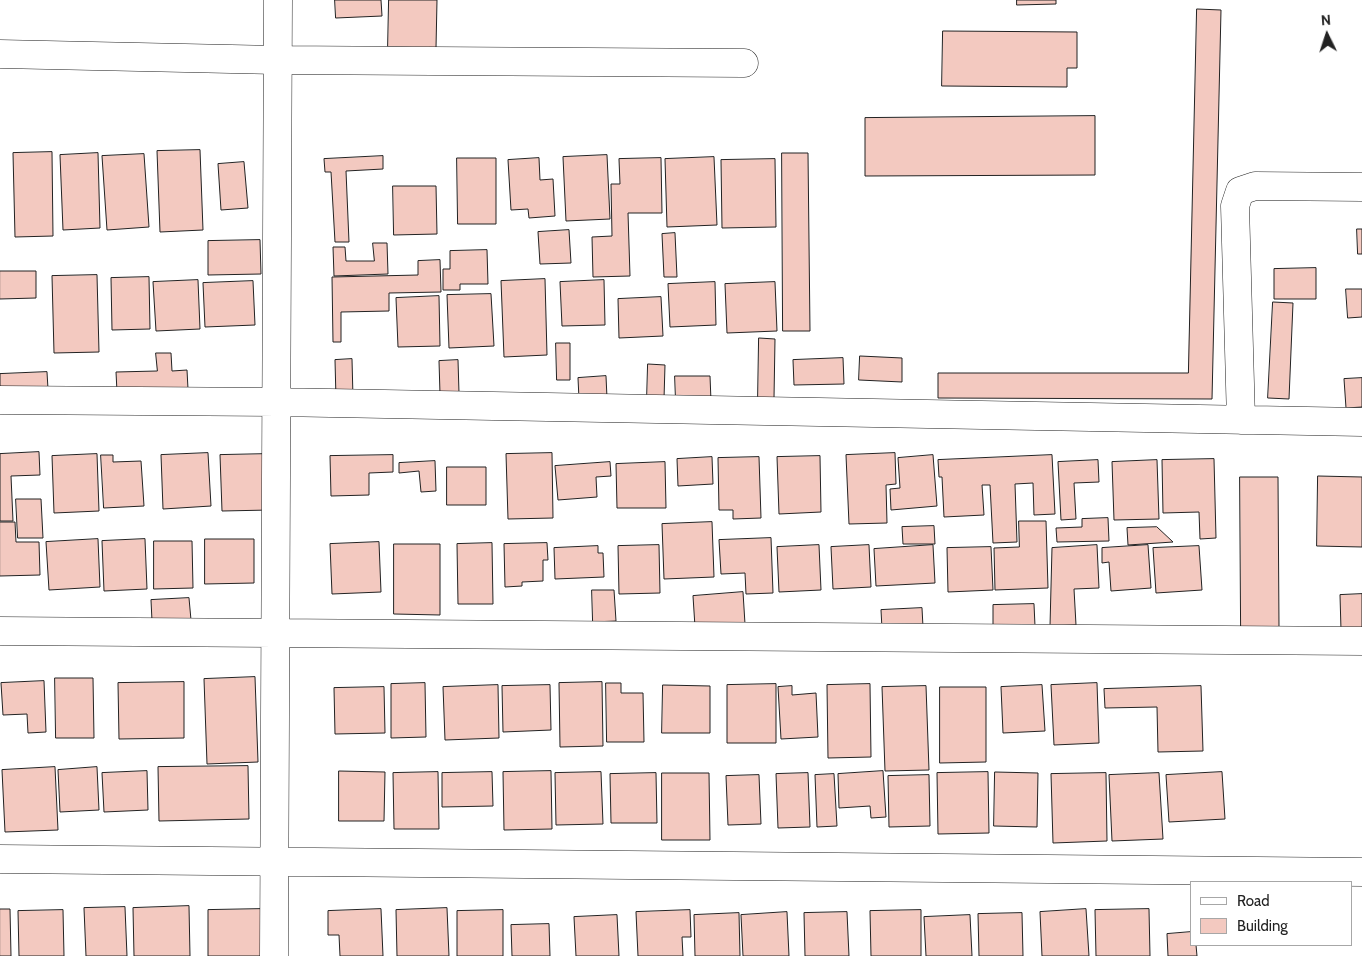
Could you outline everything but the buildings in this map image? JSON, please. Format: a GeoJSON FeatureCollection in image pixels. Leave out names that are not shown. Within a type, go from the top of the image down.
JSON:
{"type":"FeatureCollection","features":[{"type":"Feature","properties":{"kind":"street"},"geometry":{"type":"LineString","coordinates":[[274,956],[278,0]]}},
{"type":"Feature","properties":{"kind":"street"},"geometry":{"type":"LineString","coordinates":[[0,54],[277,60],[744,63]]}},
{"type":"Feature","properties":{"kind":"street"},"geometry":{"type":"LineString","coordinates":[[1241,420],[1236,206],[1240,191],[1255,186],[1362,187]]}},
{"type":"Feature","properties":{"kind":"street"},"geometry":{"type":"LineString","coordinates":[[0,400],[276,402],[1362,422]]}},
{"type":"Feature","properties":{"kind":"street"},"geometry":{"type":"LineString","coordinates":[[0,631],[1362,641]]}},
{"type":"Feature","properties":{"kind":"street"},"geometry":{"type":"LineString","coordinates":[[0,859],[1362,872]]}}]}
